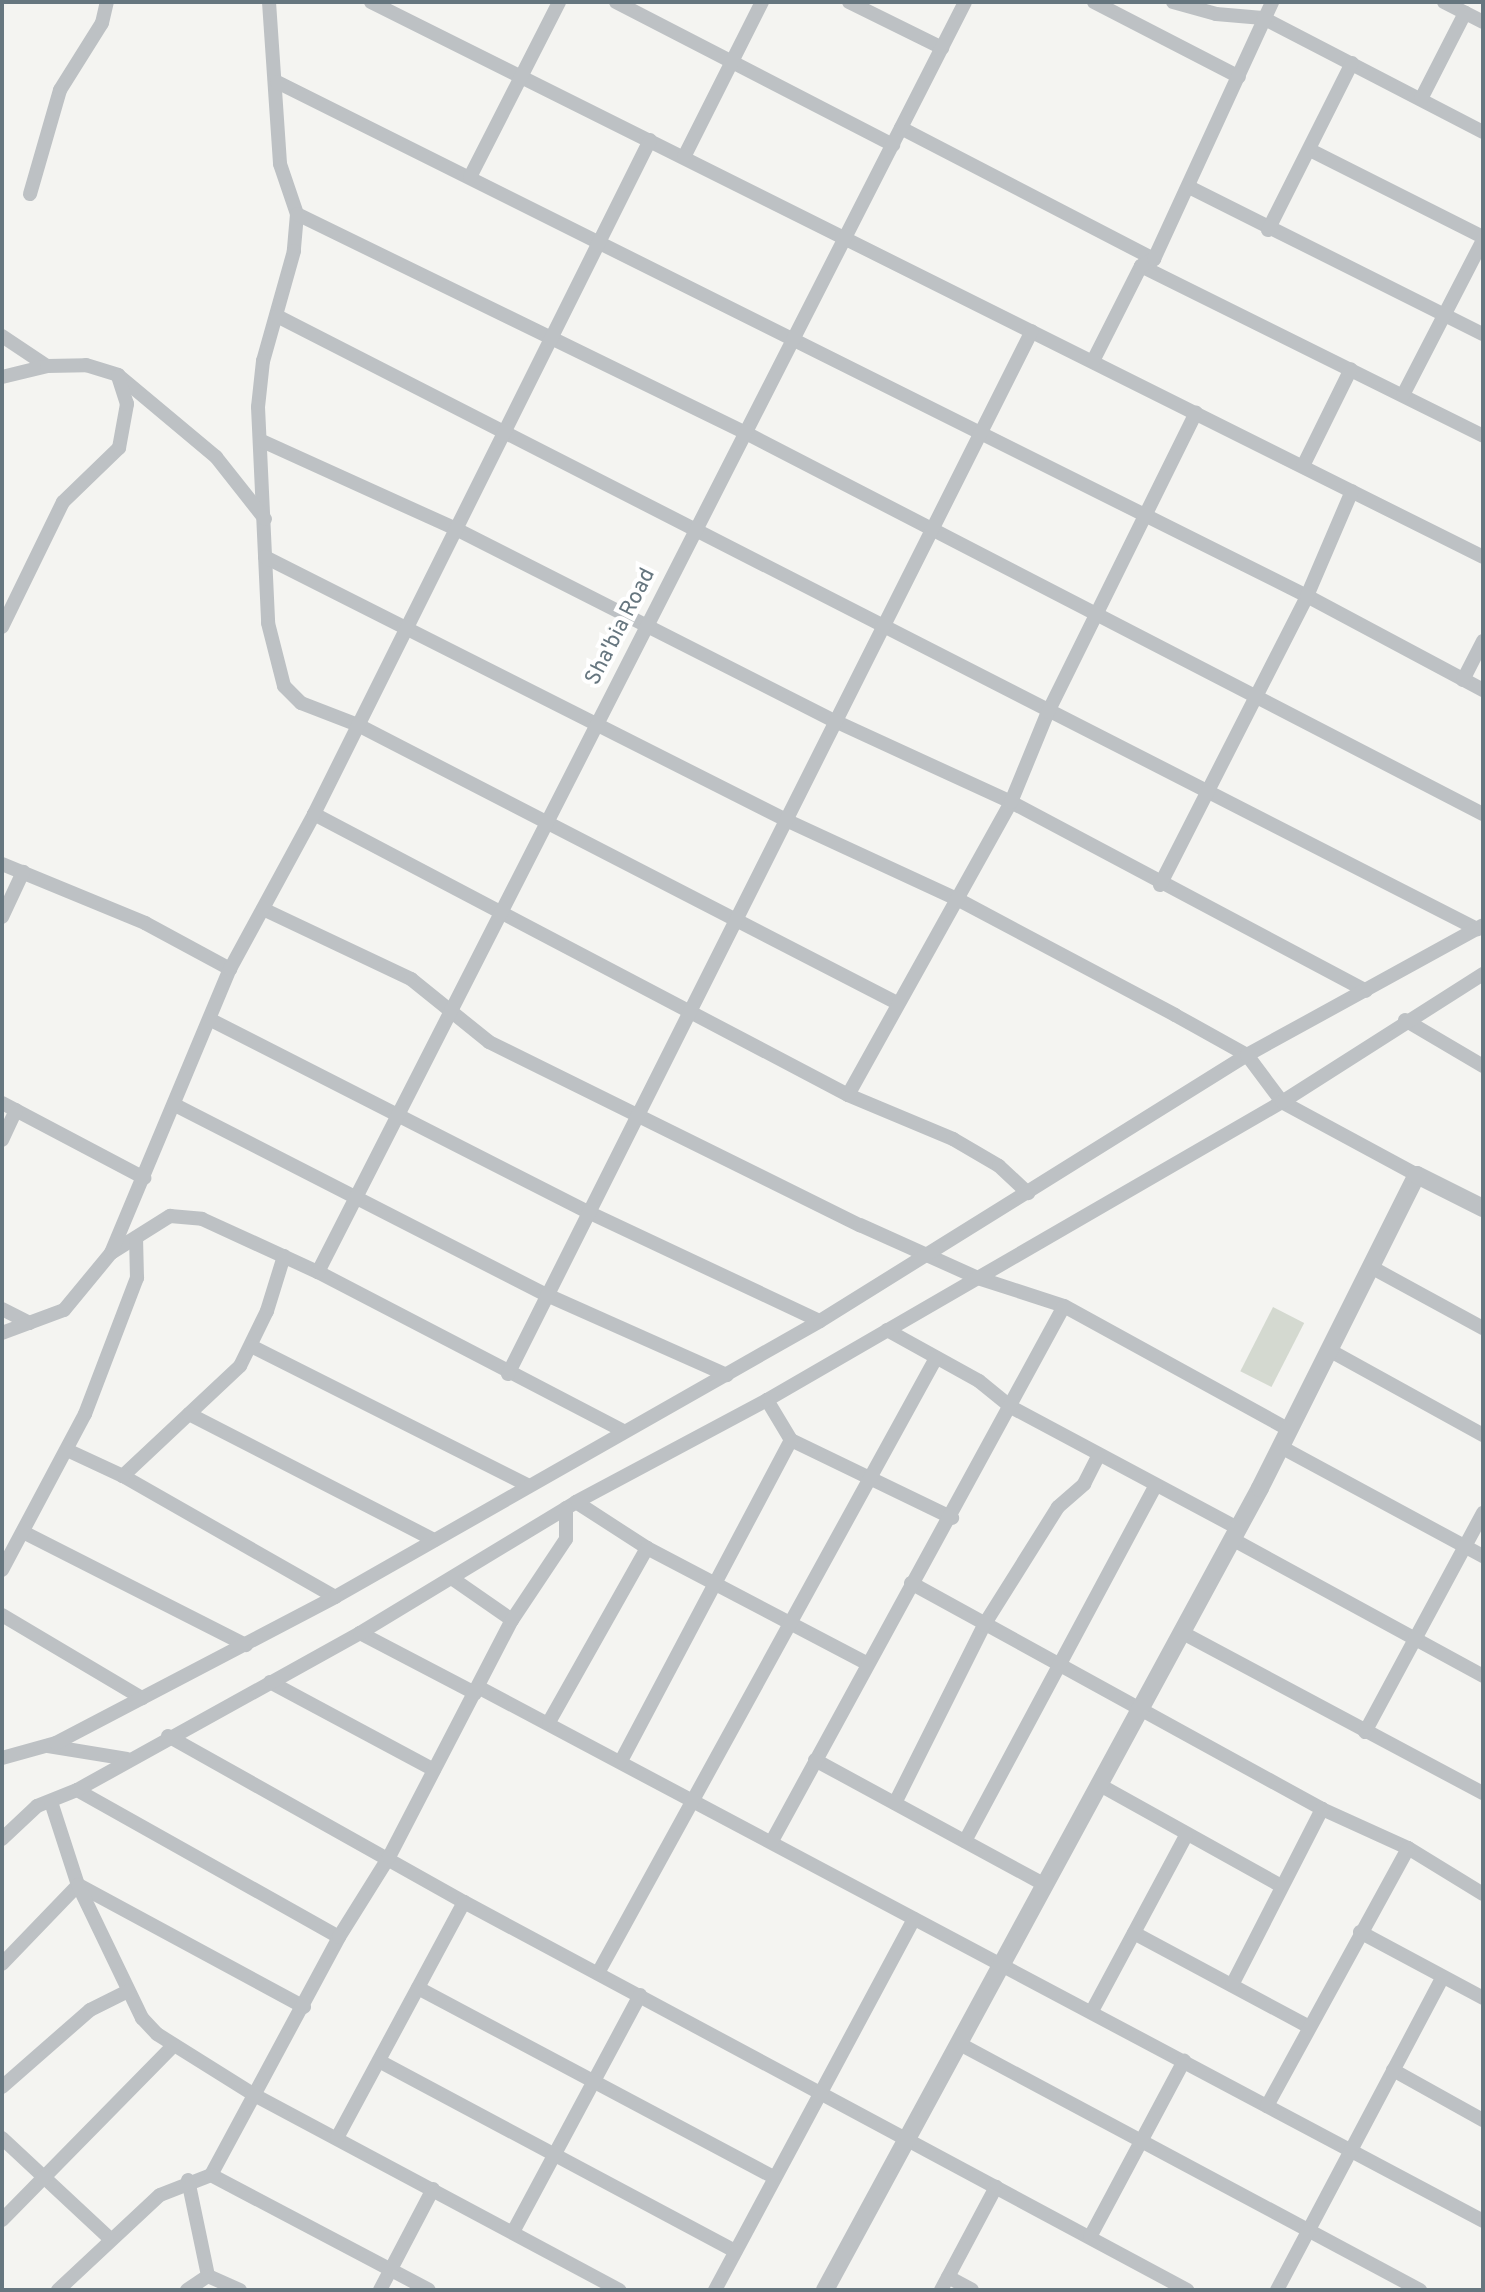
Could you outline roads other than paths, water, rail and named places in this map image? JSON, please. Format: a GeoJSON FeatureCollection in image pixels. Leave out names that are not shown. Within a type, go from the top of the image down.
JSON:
{"type":"FeatureCollection","features":[{"type":"Feature","properties":{"kind":"street"},"geometry":{"type":"LineString","coordinates":[[30,194],[60,90],[102,23],[107,2]]}},
{"type":"Feature","properties":{"kind":"street"},"geometry":{"type":"LineString","coordinates":[[269,2],[277,82],[280,164],[297,214],[277,316],[263,361],[262,441],[268,623],[284,686],[301,703],[358,725],[897,1003]]}},
{"type":"Feature","properties":{"kind":"street"},"geometry":{"type":"LineString","coordinates":[[371,2],[1483,557]]}},
{"type":"Feature","properties":{"kind":"street"},"geometry":{"type":"LineString","coordinates":[[470,177],[559,2]]}},
{"type":"Feature","properties":{"kind":"street"},"geometry":{"type":"LineString","coordinates":[[616,2],[893,145]]}},
{"type":"Feature","properties":{"kind":"street"},"geometry":{"type":"LineString","coordinates":[[684,157],[762,2]]}},
{"type":"Feature","properties":{"kind":"street"},"geometry":{"type":"LineString","coordinates":[[849,2],[942,48]]}},
{"type":"Feature","properties":{"kind":"street","name":"Sha'bia Road"},"geometry":{"type":"LineString","coordinates":[[318,1272],[353,1197],[452,1010],[965,2]]}},
{"type":"Feature","properties":{"kind":"street"},"geometry":{"type":"LineString","coordinates":[[1094,2],[1239,77]]}},
{"type":"Feature","properties":{"kind":"street"},"geometry":{"type":"LineString","coordinates":[[1173,2],[1263,18],[1483,132]]}},
{"type":"Feature","properties":{"kind":"street"},"geometry":{"type":"LineString","coordinates":[[1093,361],[1189,187],[1272,2]]}},
{"type":"Feature","properties":{"kind":"street"},"geometry":{"type":"LineString","coordinates":[[1444,2],[1483,22]]}},
{"type":"Feature","properties":{"kind":"street"},"geometry":{"type":"LineString","coordinates":[[1421,99],[1465,13]]}},
{"type":"Feature","properties":{"kind":"street"},"geometry":{"type":"LineString","coordinates":[[1268,230],[1352,63]]}},
{"type":"Feature","properties":{"kind":"street"},"geometry":{"type":"LineString","coordinates":[[277,82],[1144,518],[1307,596],[1483,690]]}},
{"type":"Feature","properties":{"kind":"street"},"geometry":{"type":"LineString","coordinates":[[901,128],[1148,262],[1483,436]]}},
{"type":"Feature","properties":{"kind":"street"},"geometry":{"type":"LineString","coordinates":[[2,1333],[64,1310],[111,1253],[177,1106],[230,969],[314,814],[650,140]]}},
{"type":"Feature","properties":{"kind":"street"},"geometry":{"type":"LineString","coordinates":[[1310,150],[1483,239],[1447,316],[1403,395]]}},
{"type":"Feature","properties":{"kind":"street"},"geometry":{"type":"LineString","coordinates":[[1189,187],[1268,230],[1483,334]]}},
{"type":"Feature","properties":{"kind":"street"},"geometry":{"type":"LineString","coordinates":[[297,214],[552,337],[934,528],[1483,814]]}},
{"type":"Feature","properties":{"kind":"street"},"geometry":{"type":"LineString","coordinates":[[277,316],[1205,793],[1480,927]]}},
{"type":"Feature","properties":{"kind":"street"},"geometry":{"type":"LineString","coordinates":[[508,1374],[1032,331]]}},
{"type":"Feature","properties":{"kind":"street"},"geometry":{"type":"LineString","coordinates":[[2,336],[47,366]]}},
{"type":"Feature","properties":{"kind":"street"},"geometry":{"type":"LineString","coordinates":[[2,377],[47,366],[86,365],[118,375],[216,457],[265,520]]}},
{"type":"Feature","properties":{"kind":"street"},"geometry":{"type":"LineString","coordinates":[[1303,466],[1351,369]]}},
{"type":"Feature","properties":{"kind":"street"},"geometry":{"type":"LineString","coordinates":[[2,627],[63,502],[119,448],[127,404],[118,375]]}},
{"type":"Feature","properties":{"kind":"street"},"geometry":{"type":"LineString","coordinates":[[848,1095],[1011,802],[1048,712],[1196,413]]}},
{"type":"Feature","properties":{"kind":"street"},"geometry":{"type":"LineString","coordinates":[[262,441],[456,529],[837,722],[1011,802],[1160,885],[1366,991]]}},
{"type":"Feature","properties":{"kind":"street"},"geometry":{"type":"LineString","coordinates":[[1160,885],[1307,596],[1352,491]]}},
{"type":"Feature","properties":{"kind":"street"},"geometry":{"type":"LineString","coordinates":[[265,557],[788,821],[959,900],[1247,1055],[1282,1102],[1483,1208]]}},
{"type":"Feature","properties":{"kind":"street"},"geometry":{"type":"LineString","coordinates":[[1463,680],[1483,641]]}},
{"type":"Feature","properties":{"kind":"street"},"geometry":{"type":"LineString","coordinates":[[314,814],[848,1095],[953,1139],[999,1166],[1028,1193]]}},
{"type":"Feature","properties":{"kind":"street"},"geometry":{"type":"LineString","coordinates":[[2,864],[145,923],[230,969]]}},
{"type":"Feature","properties":{"kind":"street"},"geometry":{"type":"LineString","coordinates":[[2,917],[23,872]]}},
{"type":"Feature","properties":{"kind":"street"},"geometry":{"type":"LineString","coordinates":[[263,909],[411,979],[489,1042],[978,1278],[1064,1306],[1483,1556]]}},
{"type":"Feature","properties":{"kind":"street"},"geometry":{"type":"LineString","coordinates":[[2,1758],[44,1746],[335,1597],[820,1321],[1247,1055],[1480,927]]}},
{"type":"Feature","properties":{"kind":"street"},"geometry":{"type":"LineString","coordinates":[[2,1839],[37,1806],[77,1790],[168,1736],[360,1633],[571,1505],[767,1400],[1282,1102],[1405,1020],[1483,974]]}},
{"type":"Feature","properties":{"kind":"street"},"geometry":{"type":"LineString","coordinates":[[211,1020],[588,1212],[820,1321]]}},
{"type":"Feature","properties":{"kind":"street"},"geometry":{"type":"LineString","coordinates":[[1405,1020],[1483,1066]]}},
{"type":"Feature","properties":{"kind":"street"},"geometry":{"type":"LineString","coordinates":[[2,1103],[144,1178]]}},
{"type":"Feature","properties":{"kind":"street"},"geometry":{"type":"LineString","coordinates":[[177,1106],[547,1295],[727,1375]]}},
{"type":"Feature","properties":{"kind":"street"},"geometry":{"type":"LineString","coordinates":[[2,1140],[16,1110]]}},
{"type":"Feature","properties":{"kind":"street"},"geometry":{"type":"LineString","coordinates":[[825,2290],[1183,1633],[1286,1439],[1417,1175]]}},
{"type":"Feature","properties":{"kind":"street"},"geometry":{"type":"LineString","coordinates":[[111,1253],[170,1216],[202,1219],[318,1272],[508,1374],[623,1431]]}},
{"type":"Feature","properties":{"kind":"street"},"geometry":{"type":"LineString","coordinates":[[2,1570],[25,1533],[67,1450],[137,1278],[136,1238]]}},
{"type":"Feature","properties":{"kind":"street"},"geometry":{"type":"LineString","coordinates":[[123,1476],[189,1414],[253,1347],[284,1256]]}},
{"type":"Feature","properties":{"kind":"street"},"geometry":{"type":"LineString","coordinates":[[1371,1267],[1483,1328]]}},
{"type":"Feature","properties":{"kind":"street"},"geometry":{"type":"LineString","coordinates":[[772,1841],[866,1663],[952,1518],[1064,1306]]}},
{"type":"Feature","properties":{"kind":"street"},"geometry":{"type":"LineString","coordinates":[[2,1309],[30,1323]]}},
{"type":"Feature","properties":{"kind":"street"},"geometry":{"type":"LineString","coordinates":[[887,1330],[1011,1407],[1155,1486],[1414,1639],[1483,1676]]}},
{"type":"Feature","properties":{"kind":"street"},"geometry":{"type":"LineString","coordinates":[[253,1347],[527,1485]]}},
{"type":"Feature","properties":{"kind":"street"},"geometry":{"type":"LineString","coordinates":[[1329,1350],[1483,1435]]}},
{"type":"Feature","properties":{"kind":"street"},"geometry":{"type":"LineString","coordinates":[[598,1973],[936,1358]]}},
{"type":"Feature","properties":{"kind":"street"},"geometry":{"type":"LineString","coordinates":[[767,1400],[791,1440],[868,1480],[952,1518]]}},
{"type":"Feature","properties":{"kind":"street"},"geometry":{"type":"LineString","coordinates":[[189,1414],[434,1540]]}},
{"type":"Feature","properties":{"kind":"street"},"geometry":{"type":"LineString","coordinates":[[621,1761],[791,1440]]}},
{"type":"Feature","properties":{"kind":"street"},"geometry":{"type":"LineString","coordinates":[[67,1450],[123,1476],[335,1597]]}},
{"type":"Feature","properties":{"kind":"street"},"geometry":{"type":"LineString","coordinates":[[895,1803],[984,1625],[1058,1507],[1084,1484],[1098,1456]]}},
{"type":"Feature","properties":{"kind":"street"},"geometry":{"type":"LineString","coordinates":[[965,1841],[1064,1665],[1155,1486]]}},
{"type":"Feature","properties":{"kind":"street"},"geometry":{"type":"LineString","coordinates":[[571,1505],[866,1663]]}},
{"type":"Feature","properties":{"kind":"street"},"geometry":{"type":"LineString","coordinates":[[211,2175],[339,1937],[389,1857],[512,1620],[566,1539],[571,1505]]}},
{"type":"Feature","properties":{"kind":"street"},"geometry":{"type":"LineString","coordinates":[[1365,1732],[1483,1513]]}},
{"type":"Feature","properties":{"kind":"street"},"geometry":{"type":"LineString","coordinates":[[25,1533],[246,1645]]}},
{"type":"Feature","properties":{"kind":"street"},"geometry":{"type":"LineString","coordinates":[[549,1722],[647,1548]]}},
{"type":"Feature","properties":{"kind":"street"},"geometry":{"type":"LineString","coordinates":[[453,1579],[512,1620]]}},
{"type":"Feature","properties":{"kind":"street"},"geometry":{"type":"LineString","coordinates":[[911,1583],[1322,1809],[1408,1848],[1483,1894]]}},
{"type":"Feature","properties":{"kind":"street"},"geometry":{"type":"LineString","coordinates":[[2,1615],[142,1698]]}},
{"type":"Feature","properties":{"kind":"street"},"geometry":{"type":"LineString","coordinates":[[360,1633],[549,1722],[1483,2221]]}},
{"type":"Feature","properties":{"kind":"street"},"geometry":{"type":"LineString","coordinates":[[1183,1633],[1483,1793]]}},
{"type":"Feature","properties":{"kind":"street"},"geometry":{"type":"LineString","coordinates":[[270,1682],[434,1770]]}},
{"type":"Feature","properties":{"kind":"street"},"geometry":{"type":"LineString","coordinates":[[168,1736],[389,1857],[464,1902],[1090,2237],[1169,2286],[1187,2290]]}},
{"type":"Feature","properties":{"kind":"street"},"geometry":{"type":"LineString","coordinates":[[44,1746],[127,1759]]}},
{"type":"Feature","properties":{"kind":"street"},"geometry":{"type":"LineString","coordinates":[[815,1760],[1045,1885]]}},
{"type":"Feature","properties":{"kind":"street"},"geometry":{"type":"LineString","coordinates":[[1098,1784],[1186,1836],[1281,1886]]}},
{"type":"Feature","properties":{"kind":"street"},"geometry":{"type":"LineString","coordinates":[[77,1790],[339,1937]]}},
{"type":"Feature","properties":{"kind":"street"},"geometry":{"type":"LineString","coordinates":[[51,1802],[78,1885],[142,2018],[174,2045],[256,2096],[513,2232],[596,2285],[619,2290]]}},
{"type":"Feature","properties":{"kind":"street"},"geometry":{"type":"LineString","coordinates":[[1232,1985],[1322,1809]]}},
{"type":"Feature","properties":{"kind":"street"},"geometry":{"type":"LineString","coordinates":[[1092,2011],[1186,1836]]}},
{"type":"Feature","properties":{"kind":"street"},"geometry":{"type":"LineString","coordinates":[[1267,2106],[1408,1848]]}},
{"type":"Feature","properties":{"kind":"street"},"geometry":{"type":"LineString","coordinates":[[2,1964],[78,1885]]}},
{"type":"Feature","properties":{"kind":"street"},"geometry":{"type":"LineString","coordinates":[[78,1885],[304,2007]]}},
{"type":"Feature","properties":{"kind":"street"},"geometry":{"type":"LineString","coordinates":[[337,2138],[464,1902]]}},
{"type":"Feature","properties":{"kind":"street"},"geometry":{"type":"LineString","coordinates":[[715,2290],[914,1919]]}},
{"type":"Feature","properties":{"kind":"street"},"geometry":{"type":"LineString","coordinates":[[1360,1932],[1483,1998]]}},
{"type":"Feature","properties":{"kind":"street"},"geometry":{"type":"LineString","coordinates":[[1134,1933],[1309,2027]]}},
{"type":"Feature","properties":{"kind":"street"},"geometry":{"type":"LineString","coordinates":[[1277,2290],[1443,1977]]}},
{"type":"Feature","properties":{"kind":"street"},"geometry":{"type":"LineString","coordinates":[[418,1988],[775,2178]]}},
{"type":"Feature","properties":{"kind":"street"},"geometry":{"type":"LineString","coordinates":[[2,2087],[90,2010],[128,1991]]}},
{"type":"Feature","properties":{"kind":"street"},"geometry":{"type":"LineString","coordinates":[[513,2232],[640,1995]]}},
{"type":"Feature","properties":{"kind":"street"},"geometry":{"type":"LineString","coordinates":[[958,2043],[1420,2290]]}},
{"type":"Feature","properties":{"kind":"street"},"geometry":{"type":"LineString","coordinates":[[2,2220],[174,2045]]}},
{"type":"Feature","properties":{"kind":"street"},"geometry":{"type":"LineString","coordinates":[[379,2061],[735,2251]]}},
{"type":"Feature","properties":{"kind":"street"},"geometry":{"type":"LineString","coordinates":[[1090,2237],[1184,2061]]}},
{"type":"Feature","properties":{"kind":"street"},"geometry":{"type":"LineString","coordinates":[[1393,2070],[1483,2120]]}},
{"type":"Feature","properties":{"kind":"street"},"geometry":{"type":"LineString","coordinates":[[2,2138],[108,2237]]}},
{"type":"Feature","properties":{"kind":"street"},"geometry":{"type":"LineString","coordinates":[[58,2290],[108,2237],[160,2195],[188,2180],[211,2175],[429,2290]]}},
{"type":"Feature","properties":{"kind":"street"},"geometry":{"type":"LineString","coordinates":[[188,2180],[208,2276]]}},
{"type":"Feature","properties":{"kind":"street"},"geometry":{"type":"LineString","coordinates":[[972,2290],[944,2284],[996,2187]]}},
{"type":"Feature","properties":{"kind":"street"},"geometry":{"type":"LineString","coordinates":[[380,2290],[433,2189]]}},
{"type":"Feature","properties":{"kind":"street"},"geometry":{"type":"LineString","coordinates":[[187,2290],[208,2276]]}},
{"type":"Feature","properties":{"kind":"street"},"geometry":{"type":"LineString","coordinates":[[208,2276],[240,2290]]}}]}
